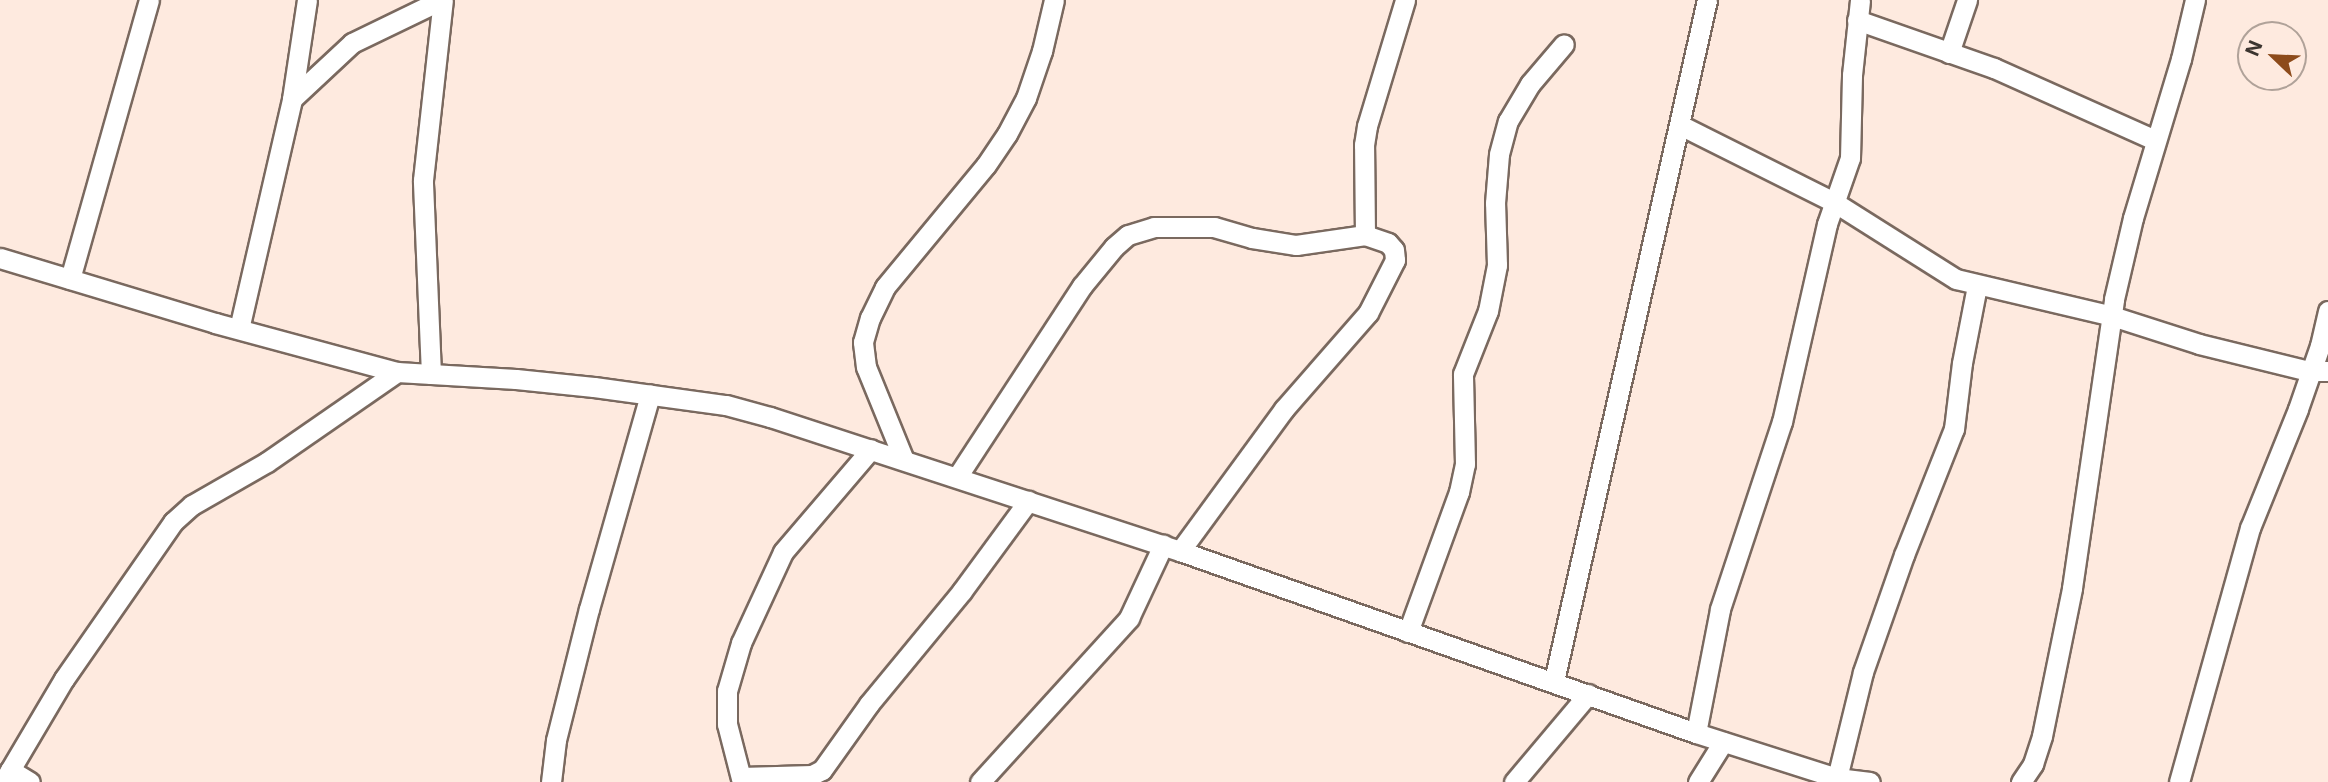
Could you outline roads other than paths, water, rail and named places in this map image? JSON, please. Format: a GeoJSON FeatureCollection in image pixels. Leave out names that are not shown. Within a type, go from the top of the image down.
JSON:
{"type":"FeatureCollection","features":[{"type":"Feature","properties":{"kind":"street"},"geometry":{"type":"LineString","coordinates":[[70,279],[149,0]]}},
{"type":"Feature","properties":{"kind":"street"},"geometry":{"type":"LineString","coordinates":[[239,329],[292,99],[307,0]]}},
{"type":"Feature","properties":{"kind":"street"},"geometry":{"type":"LineString","coordinates":[[292,99],[352,43],[442,0]]}},
{"type":"Feature","properties":{"kind":"street"},"geometry":{"type":"LineString","coordinates":[[431,374],[423,180],[442,0]]}},
{"type":"Feature","properties":{"kind":"street"},"geometry":{"type":"LineString","coordinates":[[904,460],[866,367],[863,342],[870,318],[885,287],[986,165],[1007,134],[1026,98],[1042,51],[1054,0]]}},
{"type":"Feature","properties":{"kind":"street"},"geometry":{"type":"LineString","coordinates":[[1366,236],[1364,145],[1367,126],[1405,0]]}},
{"type":"Feature","properties":{"kind":"street"},"geometry":{"type":"LineString","coordinates":[[1554,681],[1707,0]]}},
{"type":"Feature","properties":{"kind":"street"},"geometry":{"type":"LineString","coordinates":[[1696,733],[1720,609],[1782,422],[1834,202],[1850,158],[1860,0]]}},
{"type":"Feature","properties":{"kind":"street"},"geometry":{"type":"LineString","coordinates":[[1949,52],[1967,0]]}},
{"type":"Feature","properties":{"kind":"street"},"geometry":{"type":"LineString","coordinates":[[2021,782],[2033,764],[2042,736],[2072,588],[2112,316],[2133,218],[2181,60],[2195,0]]}},
{"type":"Feature","properties":{"kind":"street"},"geometry":{"type":"LineString","coordinates":[[1857,20],[1994,68],[2155,141]]}},
{"type":"Feature","properties":{"kind":"street"},"geometry":{"type":"LineString","coordinates":[[1408,632],[1459,492],[1465,464],[1463,374],[1489,311],[1497,265],[1495,203],[1499,154],[1508,121],[1530,84],[1564,44]]}},
{"type":"Feature","properties":{"kind":"street"},"geometry":{"type":"LineString","coordinates":[[1680,125],[1834,202],[1940,270],[1977,286],[2112,316],[2199,344],[2319,371]]}},
{"type":"Feature","properties":{"kind":"street"},"geometry":{"type":"LineString","coordinates":[[957,477],[1082,286],[1114,247],[1128,235],[1154,227],[1214,227],[1263,240],[1296,245],[1366,236],[1388,243],[1394,250],[1395,260],[1368,313],[1290,401],[1172,548],[1129,618],[980,782]]}},
{"type":"Feature","properties":{"kind":"street"},"geometry":{"type":"LineString","coordinates":[[0,258],[239,329],[397,372],[516,379],[726,405],[871,449],[1172,548],[1837,780],[1870,782]]}},
{"type":"Feature","properties":{"kind":"street"},"geometry":{"type":"LineString","coordinates":[[1837,780],[1863,672],[1903,555],[1954,429],[1962,363],[1977,286]]}},
{"type":"Feature","properties":{"kind":"street"},"geometry":{"type":"LineString","coordinates":[[2179,782],[2246,539],[2298,409],[2319,371],[2320,346],[2328,312]]}},
{"type":"Feature","properties":{"kind":"street"},"geometry":{"type":"LineString","coordinates":[[30,782],[7,776],[78,657],[173,522],[192,505],[267,462],[397,372]]}},
{"type":"Feature","properties":{"kind":"street"},"geometry":{"type":"LineString","coordinates":[[551,782],[556,740],[589,608],[650,395]]}},
{"type":"Feature","properties":{"kind":"street"},"geometry":{"type":"LineString","coordinates":[[871,449],[783,552],[741,643],[727,691],[727,724],[741,779],[812,775],[822,770],[869,704],[942,616],[1028,501]]}},
{"type":"Feature","properties":{"kind":"street"},"geometry":{"type":"LineString","coordinates":[[1514,782],[1588,694]]}},
{"type":"Feature","properties":{"kind":"street"},"geometry":{"type":"LineString","coordinates":[[1698,782],[1723,742]]}}]}
